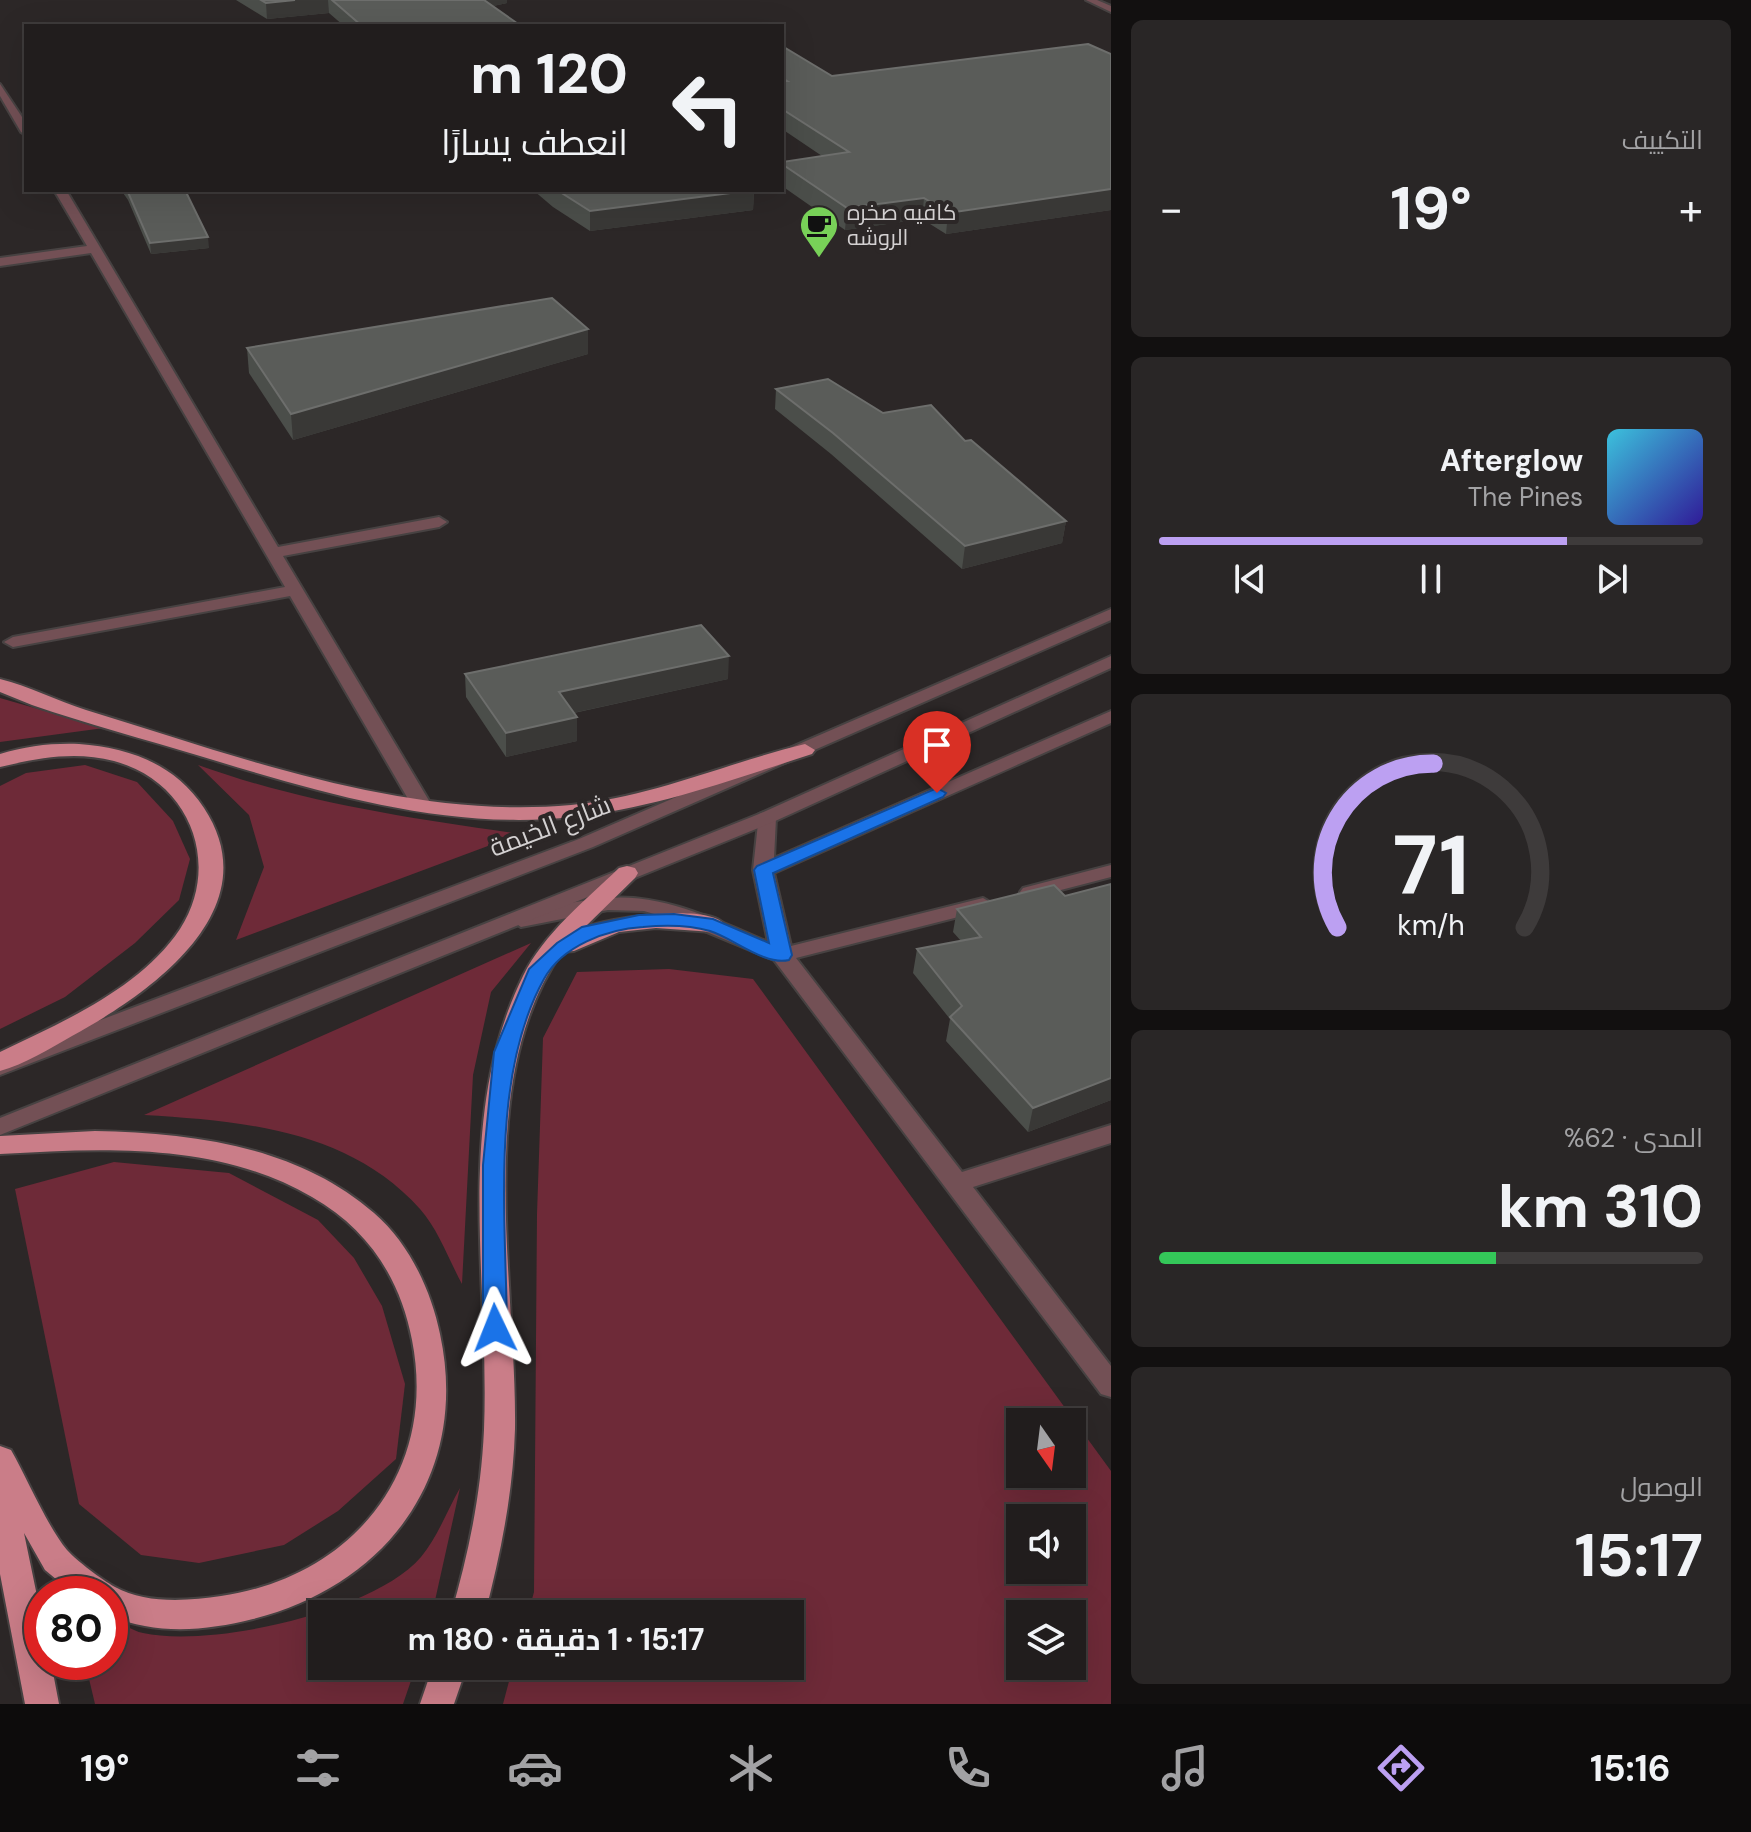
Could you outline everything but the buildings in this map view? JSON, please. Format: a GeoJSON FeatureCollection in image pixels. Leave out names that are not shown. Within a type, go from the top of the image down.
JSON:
{"type":"FeatureCollection","features":[{"type":"Feature","properties":{"kind":"highway"},"geometry":{"type":"LineString","coordinates":[[0,685],[294,777],[421,804],[506,813],[570,811],[621,802],[705,781],[805,750]]}},
{"type":"Feature","properties":{"kind":"highway"},"geometry":{"type":"LineString","coordinates":[[0,761],[41,752],[75,749],[127,758],[148,766],[181,792],[195,810],[208,831],[213,871],[201,913],[184,939],[155,969],[103,1007],[0,1064]]}},
{"type":"Feature","properties":{"kind":"highway"},"geometry":{"type":"LineString","coordinates":[[471,1600],[496,1491],[494,1165],[505,1052],[536,974],[554,945],[627,873]]}},
{"type":"Feature","properties":{"kind":"highway"},"geometry":{"type":"LineString","coordinates":[[536,974],[576,939],[612,924],[674,920],[713,925]]}},
{"type":"Feature","properties":{"kind":"highway"},"geometry":{"type":"LineString","coordinates":[[0,1145],[106,1138],[170,1142],[255,1161],[298,1178],[364,1220],[391,1250],[419,1306],[428,1337],[434,1403],[431,1436],[421,1469],[401,1504],[376,1534],[341,1566],[299,1590],[260,1606],[166,1614],[128,1608]]}},
{"type":"Feature","properties":{"kind":"highway"},"geometry":{"type":"LineString","coordinates":[[0,1459],[56,1560],[76,1576]]}},
{"type":"Feature","properties":{"kind":"highway"},"geometry":{"type":"LineString","coordinates":[[0,1491],[42,1704]]}},
{"type":"Feature","properties":{"kind":"highway"},"geometry":{"type":"LineString","coordinates":[[437,1704],[445,1680]]}},
{"type":"Feature","properties":{"kind":"street"},"geometry":{"type":"LineString","coordinates":[[1090,0],[1111,9]]}},
{"type":"Feature","properties":{"kind":"street"},"geometry":{"type":"LineString","coordinates":[[0,87],[24,129]]}},
{"type":"Feature","properties":{"kind":"street"},"geometry":{"type":"LineString","coordinates":[[61,192],[421,804]]}},
{"type":"Feature","properties":{"kind":"street"},"geometry":{"type":"LineString","coordinates":[[0,262],[94,249]]}},
{"type":"Feature","properties":{"kind":"street"},"geometry":{"type":"LineString","coordinates":[[272,553],[439,522]]}},
{"type":"Feature","properties":{"kind":"street"},"geometry":{"type":"LineString","coordinates":[[13,642],[294,590]]}},
{"type":"Feature","properties":{"kind":"street","name":"شارع الخيمة"},"geometry":{"type":"LineString","coordinates":[[0,1064],[586,843],[1111,614]]}},
{"type":"Feature","properties":{"kind":"street"},"geometry":{"type":"LineString","coordinates":[[0,1127],[766,818],[1111,661]]}},
{"type":"Feature","properties":{"kind":"street"},"geometry":{"type":"LineString","coordinates":[[763,870],[1111,716]]}},
{"type":"Feature","properties":{"kind":"street"},"geometry":{"type":"LineString","coordinates":[[766,818],[763,870],[782,955],[1111,1386]]}},
{"type":"Feature","properties":{"kind":"street"},"geometry":{"type":"LineString","coordinates":[[512,922],[594,906],[644,905],[713,925],[782,955],[1111,871]]}},
{"type":"Feature","properties":{"kind":"street"},"geometry":{"type":"LineString","coordinates":[[957,1183],[1111,1134]]}},
{"type":"Feature","properties":{"kind":"shaded area"},"geometry":{"type":"Polygon","coordinates":[[[0,698],[104,728],[0,742],[0,698]]]}},
{"type":"Feature","properties":{"kind":"shaded area"},"geometry":{"type":"Polygon","coordinates":[[[85,765],[137,782],[173,821],[190,859],[179,900],[135,943],[65,997],[0,1029],[0,786],[26,773],[85,765]]]}},
{"type":"Feature","properties":{"kind":"shaded area"},"geometry":{"type":"Polygon","coordinates":[[[198,765],[317,799],[520,834],[236,940],[264,867],[249,815],[198,765]]]}},
{"type":"Feature","properties":{"kind":"shaded area"},"geometry":{"type":"Polygon","coordinates":[[[531,943],[491,992],[473,1075],[462,1284],[438,1235],[420,1209],[392,1183],[361,1162],[328,1146],[257,1127],[144,1115],[531,943]]]}},
{"type":"Feature","properties":{"kind":"shaded area"},"geometry":{"type":"Polygon","coordinates":[[[669,969],[753,979],[1065,1408],[1006,1408],[1006,1488],[1086,1488],[1086,1437],[1111,1471],[1111,1704],[503,1704],[509,1680],[804,1680],[804,1600],[532,1600],[537,1214],[543,1038],[577,972],[669,969]]]}},
{"type":"Feature","properties":{"kind":"shaded area"},"geometry":{"type":"Polygon","coordinates":[[[114,1162],[229,1173],[318,1220],[354,1258],[382,1306],[405,1384],[396,1459],[338,1511],[284,1545],[199,1563],[141,1555],[79,1504],[15,1189],[114,1162]]]}},
{"type":"Feature","properties":{"kind":"shaded area"},"geometry":{"type":"Polygon","coordinates":[[[460,1488],[435,1600],[352,1600],[398,1577],[421,1557],[460,1488]]]}},
{"type":"Feature","properties":{"kind":"shaded area"},"geometry":{"type":"Polygon","coordinates":[[[308,1616],[308,1680],[411,1680],[403,1704],[95,1704],[89,1680],[128,1680],[128,1627],[143,1633],[209,1635],[308,1616]]]}},
{"type":"Feature","properties":{"kind":"place","name":"كافيه صخره الروشه"},"geometry":{"type":"Point","coordinates":[819,259]}},
{"type":"Feature","properties":{"kind":"route"},"geometry":{"type":"LineString","coordinates":[[495,1328],[494,1165],[499,1103],[505,1052],[519,1010],[536,974],[564,947],[589,931],[639,921],[674,920],[713,925],[782,955],[766,897],[763,870],[937,793]]}}]}
